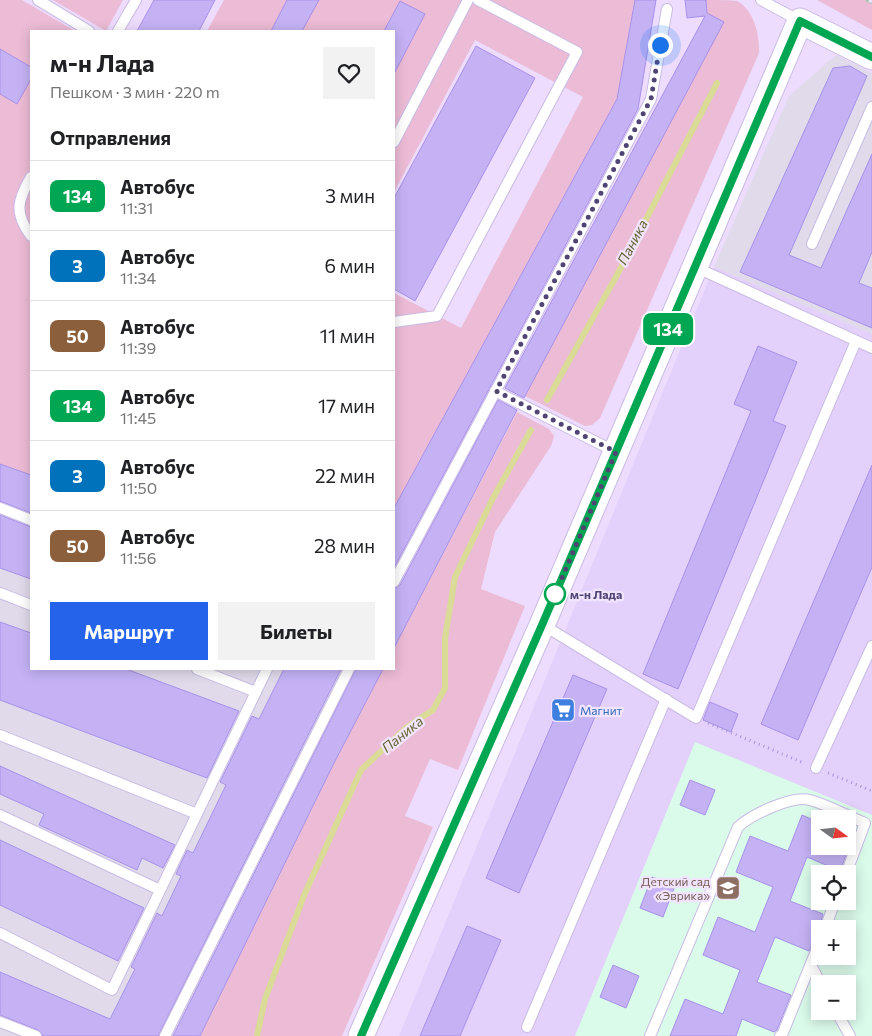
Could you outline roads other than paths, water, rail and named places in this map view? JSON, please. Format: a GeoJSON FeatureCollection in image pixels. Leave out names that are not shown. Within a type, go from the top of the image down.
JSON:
{"type":"FeatureCollection","features":[{"type":"Feature","properties":{"kind":"street"},"geometry":{"type":"LineString","coordinates":[[361,1036],[542,625],[800,21],[872,57]]}},
{"type":"Feature","properties":{"kind":"lane"},"geometry":{"type":"LineString","coordinates":[[38,0],[87,30]]}},
{"type":"Feature","properties":{"kind":"lane"},"geometry":{"type":"LineString","coordinates":[[119,30],[136,0]]}},
{"type":"Feature","properties":{"kind":"lane"},"geometry":{"type":"LineString","coordinates":[[395,140],[468,0]]}},
{"type":"Feature","properties":{"kind":"lane"},"geometry":{"type":"LineString","coordinates":[[395,322],[437,316],[577,52],[478,0]]}},
{"type":"Feature","properties":{"kind":"lane"},"geometry":{"type":"LineString","coordinates":[[761,0],[800,21]]}},
{"type":"Feature","properties":{"kind":"lane"},"geometry":{"type":"LineString","coordinates":[[395,580],[651,99],[667,9]]}},
{"type":"Feature","properties":{"kind":"lane"},"geometry":{"type":"LineString","coordinates":[[812,244],[872,107]]}},
{"type":"Feature","properties":{"kind":"lane"},"geometry":{"type":"LineString","coordinates":[[30,179],[20,196],[20,221],[30,235]]}},
{"type":"Feature","properties":{"kind":"lane"},"geometry":{"type":"LineString","coordinates":[[694,266],[872,348]]}},
{"type":"Feature","properties":{"kind":"lane"},"geometry":{"type":"LineString","coordinates":[[542,625],[696,718],[856,341]]}},
{"type":"Feature","properties":{"kind":"lane"},"geometry":{"type":"LineString","coordinates":[[496,391],[616,452]]}},
{"type":"Feature","properties":{"kind":"lane"},"geometry":{"type":"LineString","coordinates":[[0,508],[30,520]]}},
{"type":"Feature","properties":{"kind":"lane"},"geometry":{"type":"LineString","coordinates":[[0,593],[30,605]]}},
{"type":"Feature","properties":{"kind":"lane"},"geometry":{"type":"LineString","coordinates":[[816,768],[872,646]]}},
{"type":"Feature","properties":{"kind":"lane"},"geometry":{"type":"LineString","coordinates":[[200,670],[256,692]]}},
{"type":"Feature","properties":{"kind":"lane"},"geometry":{"type":"LineString","coordinates":[[0,933],[112,990],[267,670]]}},
{"type":"Feature","properties":{"kind":"lane"},"geometry":{"type":"LineString","coordinates":[[165,1036],[348,670]]}},
{"type":"Feature","properties":{"kind":"lane"},"geometry":{"type":"LineString","coordinates":[[527,1027],[666,699]]}},
{"type":"Feature","properties":{"kind":"lane"},"geometry":{"type":"LineString","coordinates":[[0,734],[197,814]]}},
{"type":"Feature","properties":{"kind":"lane"},"geometry":{"type":"LineString","coordinates":[[650,1036],[738,827],[747,819],[756,814],[803,799],[810,800],[865,823],[849,865]]}},
{"type":"Feature","properties":{"kind":"lane"},"geometry":{"type":"LineString","coordinates":[[0,815],[160,890]]}},
{"type":"Feature","properties":{"kind":"lane"},"geometry":{"type":"LineString","coordinates":[[811,965],[816,975]]}},
{"type":"Feature","properties":{"kind":"lane"},"geometry":{"type":"LineString","coordinates":[[780,1036],[811,965]]}},
{"type":"Feature","properties":{"kind":"lane"},"geometry":{"type":"LineString","coordinates":[[841,1020],[850,1036]]}},
{"type":"Feature","properties":{"kind":"lane"},"geometry":{"type":"LineString","coordinates":[[0,1022],[36,1036]]}},
{"type":"Feature","properties":{"kind":"waterway","name":"Паника"},"geometry":{"type":"LineString","coordinates":[[547,400],[617,275],[717,83]]}},
{"type":"Feature","properties":{"kind":"waterway","name":"Паника"},"geometry":{"type":"LineString","coordinates":[[257,1036],[265,999],[305,893],[361,770],[407,727],[433,710],[445,688],[445,638],[455,577],[493,498],[531,430]]}},
{"type":"Feature","properties":{"kind":"place","name":"м-н Лада"},"geometry":{"type":"Point","coordinates":[555,594]}},
{"type":"Feature","properties":{"kind":"place","name":"Магнит"},"geometry":{"type":"Point","coordinates":[563,710]}},
{"type":"Feature","properties":{"kind":"place","name":"Детский сад «Эврика»"},"geometry":{"type":"Point","coordinates":[728,888]}}]}
